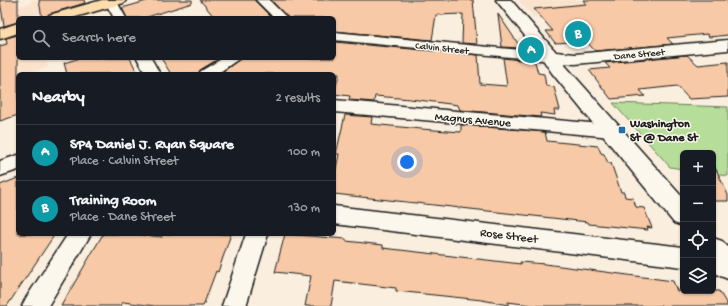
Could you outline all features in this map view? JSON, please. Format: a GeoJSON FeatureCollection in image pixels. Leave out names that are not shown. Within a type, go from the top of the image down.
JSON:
{"type":"FeatureCollection","features":[{"type":"Feature","properties":{"kind":"main road"},"geometry":{"type":"LineString","coordinates":[[503,0],[680,211]]}},
{"type":"Feature","properties":{"kind":"main road"},"geometry":{"type":"LineString","coordinates":[[62,16],[115,1]]}},
{"type":"Feature","properties":{"kind":"main road"},"geometry":{"type":"LineString","coordinates":[[0,34],[16,29]]}},
{"type":"Feature","properties":{"kind":"main road","name":"Dane Street"},"geometry":{"type":"LineString","coordinates":[[551,57],[575,59],[728,45]]}},
{"type":"Feature","properties":{"kind":"street"},"geometry":{"type":"LineString","coordinates":[[262,0],[279,16]]}},
{"type":"Feature","properties":{"kind":"street"},"geometry":{"type":"LineString","coordinates":[[115,1],[119,16]]}},
{"type":"Feature","properties":{"kind":"street","name":"Calvin Street"},"geometry":{"type":"LineString","coordinates":[[336,36],[551,57]]}},
{"type":"Feature","properties":{"kind":"street"},"geometry":{"type":"LineString","coordinates":[[145,60],[152,72]]}},
{"type":"Feature","properties":{"kind":"street"},"geometry":{"type":"LineString","coordinates":[[209,72],[230,60]]}},
{"type":"Feature","properties":{"kind":"street","name":"Magnus Avenue"},"geometry":{"type":"LineString","coordinates":[[336,106],[612,131]]}},
{"type":"Feature","properties":{"kind":"street"},"geometry":{"type":"LineString","coordinates":[[0,169],[16,163]]}},
{"type":"Feature","properties":{"kind":"street","name":"Rose Street"},"geometry":{"type":"LineString","coordinates":[[336,215],[680,257]]}},
{"type":"Feature","properties":{"kind":"street"},"geometry":{"type":"LineString","coordinates":[[34,306],[79,236]]}},
{"type":"Feature","properties":{"kind":"street"},"geometry":{"type":"LineString","coordinates":[[234,306],[256,236]]}},
{"type":"Feature","properties":{"kind":"shaded area"},"geometry":{"type":"Polygon","coordinates":[[[31,0],[87,0],[29,16],[16,16],[16,20],[0,24],[0,11],[31,3],[31,0]]]}},
{"type":"Feature","properties":{"kind":"shaded area"},"geometry":{"type":"Polygon","coordinates":[[[519,0],[598,0],[608,8],[533,17],[519,0]]]}},
{"type":"Feature","properties":{"kind":"shaded area"},"geometry":{"type":"Polygon","coordinates":[[[16,39],[16,60],[46,60],[48,67],[32,72],[16,72],[16,75],[0,82],[0,43],[16,39]]]}},
{"type":"Feature","properties":{"kind":"green space"},"geometry":{"type":"Polygon","coordinates":[[[613,103],[728,107],[728,176],[716,174],[716,150],[680,150],[680,169],[670,167],[613,103]]]}},
{"type":"Feature","properties":{"kind":"building"},"geometry":{"type":"Polygon","coordinates":[[[0,0],[18,0],[18,16],[16,16],[16,23],[4,26],[0,0]]]}},
{"type":"Feature","properties":{"kind":"building"},"geometry":{"type":"Polygon","coordinates":[[[39,0],[84,0],[85,3],[49,14],[48,16],[42,16],[39,0]]]}},
{"type":"Feature","properties":{"kind":"building"},"geometry":{"type":"Polygon","coordinates":[[[150,0],[192,0],[192,3],[150,16],[126,16],[122,8],[150,0]]]}},
{"type":"Feature","properties":{"kind":"building"},"geometry":{"type":"Polygon","coordinates":[[[200,0],[254,0],[270,16],[213,16],[200,0]]]}},
{"type":"Feature","properties":{"kind":"building"},"geometry":{"type":"Polygon","coordinates":[[[271,0],[473,0],[477,44],[462,43],[463,14],[436,15],[432,40],[336,31],[336,16],[286,16],[271,0]]]}},
{"type":"Feature","properties":{"kind":"building"},"geometry":{"type":"Polygon","coordinates":[[[583,0],[728,0],[728,35],[709,37],[707,34],[667,38],[673,44],[595,51],[586,41],[555,43],[546,31],[553,31],[534,9],[586,4],[583,0]]]}},
{"type":"Feature","properties":{"kind":"building"},"geometry":{"type":"Polygon","coordinates":[[[498,14],[519,45],[520,48],[502,47],[498,14]]]}},
{"type":"Feature","properties":{"kind":"building"},"geometry":{"type":"Polygon","coordinates":[[[16,36],[16,60],[18,60],[18,72],[16,72],[16,116],[0,121],[0,46],[7,44],[6,38],[16,36]]]}},
{"type":"Feature","properties":{"kind":"building"},"geometry":{"type":"Polygon","coordinates":[[[336,42],[478,55],[480,84],[507,86],[503,58],[535,62],[538,73],[544,74],[546,86],[554,87],[560,110],[554,110],[555,115],[540,113],[541,117],[460,110],[458,105],[410,99],[375,96],[374,102],[349,100],[350,96],[336,94],[336,86],[339,74],[336,74],[336,72],[223,72],[238,60],[336,60],[336,42]]]}},
{"type":"Feature","properties":{"kind":"building"},"geometry":{"type":"Polygon","coordinates":[[[687,55],[698,65],[728,62],[728,97],[689,99],[677,86],[640,90],[645,96],[611,99],[589,70],[610,68],[605,63],[687,55]]]}},
{"type":"Feature","properties":{"kind":"building"},"geometry":{"type":"Polygon","coordinates":[[[74,60],[131,60],[137,72],[66,72],[64,63],[74,60]]]}},
{"type":"Feature","properties":{"kind":"building"},"geometry":{"type":"Polygon","coordinates":[[[162,60],[217,60],[199,72],[170,72],[162,60]]]}},
{"type":"Feature","properties":{"kind":"building"},"geometry":{"type":"Polygon","coordinates":[[[345,115],[372,117],[371,124],[421,129],[461,132],[461,125],[545,132],[547,141],[598,146],[608,163],[611,163],[621,192],[624,192],[625,197],[633,198],[636,207],[644,208],[652,228],[647,227],[648,230],[589,224],[588,222],[336,194],[336,169],[339,154],[336,154],[345,115]]]}},
{"type":"Feature","properties":{"kind":"building"},"geometry":{"type":"Polygon","coordinates":[[[716,169],[728,195],[728,201],[716,201],[716,169]]]}},
{"type":"Feature","properties":{"kind":"building"},"geometry":{"type":"Polygon","coordinates":[[[16,179],[16,236],[54,236],[7,306],[0,306],[0,185],[16,179]]]}},
{"type":"Feature","properties":{"kind":"building"},"geometry":{"type":"Polygon","coordinates":[[[102,236],[230,236],[218,272],[216,271],[203,306],[155,306],[123,302],[121,306],[61,306],[102,236]]]}},
{"type":"Feature","properties":{"kind":"building"},"geometry":{"type":"Polygon","coordinates":[[[284,236],[309,236],[346,239],[346,241],[383,245],[383,248],[521,264],[520,262],[545,264],[673,281],[677,291],[680,291],[680,294],[716,294],[716,291],[719,291],[728,306],[539,306],[508,302],[508,305],[482,300],[396,291],[396,288],[335,281],[331,306],[305,306],[311,276],[275,272],[284,236]]]}},
{"type":"Feature","properties":{"kind":"place","name":"Training Room"},"geometry":{"type":"Point","coordinates":[578,34]}},
{"type":"Feature","properties":{"kind":"place","name":"SP4 Daniel J. Ryan Square"},"geometry":{"type":"Point","coordinates":[531,50]}},
{"type":"Feature","properties":{"kind":"place","name":"Washington St @ Dane St"},"geometry":{"type":"Point","coordinates":[622,130]}}]}
